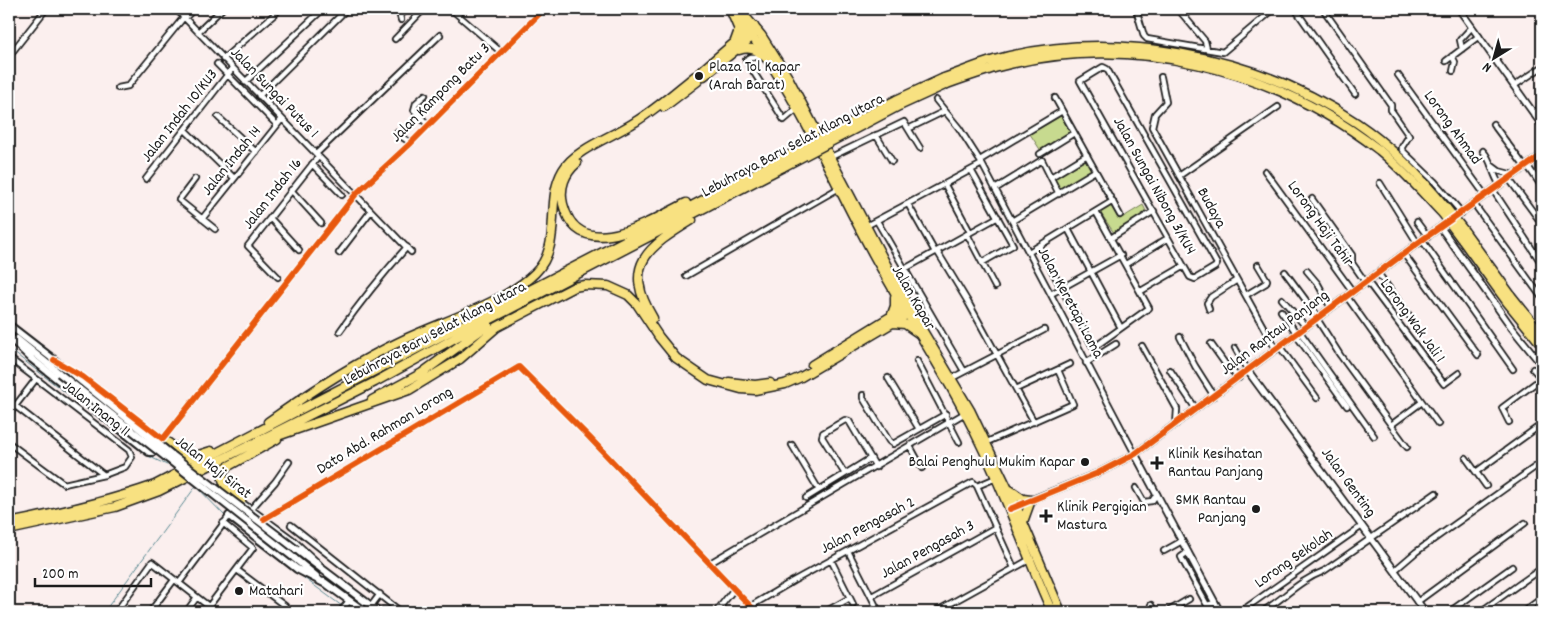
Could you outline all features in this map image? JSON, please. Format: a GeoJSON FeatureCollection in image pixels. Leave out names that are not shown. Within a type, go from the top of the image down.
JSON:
{"type":"FeatureCollection","features":[{"type":"Feature","properties":{"kind":"highway","name":"Jalan Kapar"},"geometry":{"type":"LineString","coordinates":[[730,9],[753,31],[790,79],[892,276],[918,333],[965,413],[996,478],[1023,522],[1061,612]]}},
{"type":"Feature","properties":{"kind":"highway"},"geometry":{"type":"LineString","coordinates":[[730,9],[739,30],[734,48]]}},
{"type":"Feature","properties":{"kind":"highway","name":"Jalan Kapar"},"geometry":{"type":"LineString","coordinates":[[739,9],[798,108],[895,297],[907,311],[952,378],[987,442],[1008,489],[1029,560],[1052,612]]}},
{"type":"Feature","properties":{"kind":"highway"},"geometry":{"type":"LineString","coordinates":[[742,179],[620,234],[607,237],[590,235],[574,226],[565,213],[561,195],[563,182],[570,169],[583,157],[642,123],[753,31]]}},
{"type":"Feature","properties":{"kind":"highway","name":"Lebuhraya Baru Selat Klang Utara"},"geometry":{"type":"LineString","coordinates":[[9,523],[63,513],[119,498],[155,485],[239,444],[375,382],[712,205],[780,164],[896,100],[995,60],[1034,52],[1114,47],[1157,50],[1223,63],[1255,73],[1317,100],[1357,123],[1386,145],[1445,212],[1542,334]]}},
{"type":"Feature","properties":{"kind":"highway"},"geometry":{"type":"LineString","coordinates":[[734,48],[758,50],[769,60]]}},
{"type":"Feature","properties":{"kind":"highway"},"geometry":{"type":"LineString","coordinates":[[239,444],[286,409],[364,360],[400,341],[519,286],[536,273],[546,259],[551,242],[554,189],[564,167],[577,156],[634,123],[699,76]]}},
{"type":"Feature","properties":{"kind":"highway","name":"Lebuhraya Baru Selat Klang Utara"},"geometry":{"type":"LineString","coordinates":[[9,530],[54,522],[139,500],[422,345],[567,273],[742,179],[780,164]]}},
{"type":"Feature","properties":{"kind":"highway"},"geometry":{"type":"LineString","coordinates":[[712,205],[653,246],[640,263],[638,273],[642,297],[662,334],[679,356],[698,370],[722,380],[755,385],[784,380],[892,320],[905,324],[918,333]]}},
{"type":"Feature","properties":{"kind":"highway","name":"Lebuhraya Baru Selat Klang Utara"},"geometry":{"type":"LineString","coordinates":[[1462,234],[1507,302],[1542,346]]}},
{"type":"Feature","properties":{"kind":"highway"},"geometry":{"type":"LineString","coordinates":[[361,405],[384,400],[408,390],[460,359],[498,326],[574,287],[585,285],[608,286],[628,295],[644,312],[667,348],[686,367],[708,380],[741,389],[755,390],[785,384],[907,311]]}},
{"type":"Feature","properties":{"kind":"highway"},"geometry":{"type":"LineString","coordinates":[[892,320],[895,297]]}},
{"type":"Feature","properties":{"kind":"highway"},"geometry":{"type":"LineString","coordinates":[[163,439],[189,458],[292,431],[361,405],[422,373],[498,316]]}},
{"type":"Feature","properties":{"kind":"highway"},"geometry":{"type":"LineString","coordinates":[[241,501],[225,487],[222,473],[225,468],[292,431]]}},
{"type":"Feature","properties":{"kind":"highway"},"geometry":{"type":"LineString","coordinates":[[1008,489],[1023,499],[1031,500],[1023,522]]}},
{"type":"Feature","properties":{"kind":"main road","name":"Jalan Haji Sirat"},"geometry":{"type":"LineString","coordinates":[[9,325],[172,455],[379,612]]}},
{"type":"Feature","properties":{"kind":"main road","name":"Jalan Haji Sirat"},"geometry":{"type":"LineString","coordinates":[[9,332],[326,584],[344,607],[365,612]]}},
{"type":"Feature","properties":{"kind":"main road"},"geometry":{"type":"LineString","coordinates":[[9,336],[32,358],[149,452],[154,452],[163,439]]}},
{"type":"Feature","properties":{"kind":"main road"},"geometry":{"type":"LineString","coordinates":[[226,519],[294,566],[326,584]]}},
{"type":"Feature","properties":{"kind":"street"},"geometry":{"type":"LineString","coordinates":[[9,56],[46,9]]}},
{"type":"Feature","properties":{"kind":"street","name":"Jalan Sungai Putus 1"},"geometry":{"type":"LineString","coordinates":[[176,9],[411,252]]}},
{"type":"Feature","properties":{"kind":"street"},"geometry":{"type":"LineString","coordinates":[[118,88],[128,86],[194,9]]}},
{"type":"Feature","properties":{"kind":"street"},"geometry":{"type":"LineString","coordinates":[[198,32],[222,9]]}},
{"type":"Feature","properties":{"kind":"street"},"geometry":{"type":"LineString","coordinates":[[245,82],[323,9]]}},
{"type":"Feature","properties":{"kind":"street"},"geometry":{"type":"LineString","coordinates":[[259,96],[348,9]]}},
{"type":"Feature","properties":{"kind":"street"},"geometry":{"type":"LineString","coordinates":[[401,20],[400,16],[407,9]]}},
{"type":"Feature","properties":{"kind":"street"},"geometry":{"type":"LineString","coordinates":[[395,39],[424,9]]}},
{"type":"Feature","properties":{"kind":"street"},"geometry":{"type":"LineString","coordinates":[[451,9],[501,52]]}},
{"type":"Feature","properties":{"kind":"street","name":"Jalan Kampong Batu 3"},"geometry":{"type":"LineString","coordinates":[[163,439],[356,194],[411,143],[544,9]]}},
{"type":"Feature","properties":{"kind":"street"},"geometry":{"type":"LineString","coordinates":[[1136,9],[1145,38],[1226,51],[1274,9]]}},
{"type":"Feature","properties":{"kind":"street"},"geometry":{"type":"LineString","coordinates":[[1178,9],[1205,41],[1207,49]]}},
{"type":"Feature","properties":{"kind":"street"},"geometry":{"type":"LineString","coordinates":[[1295,9],[1355,94]]}},
{"type":"Feature","properties":{"kind":"street"},"geometry":{"type":"LineString","coordinates":[[1323,9],[1391,105],[1396,119],[1409,136],[1402,150],[1462,212]]}},
{"type":"Feature","properties":{"kind":"street"},"geometry":{"type":"LineString","coordinates":[[1459,9],[1542,125]]}},
{"type":"Feature","properties":{"kind":"street"},"geometry":{"type":"LineString","coordinates":[[224,59],[276,13]]}},
{"type":"Feature","properties":{"kind":"street"},"geometry":{"type":"LineString","coordinates":[[1462,49],[1460,40],[1472,27]]}},
{"type":"Feature","properties":{"kind":"street","name":"Jalan Indah 16"},"geometry":{"type":"LineString","coordinates":[[278,277],[248,246],[317,156],[440,35]]}},
{"type":"Feature","properties":{"kind":"street"},"geometry":{"type":"LineString","coordinates":[[1446,61],[1479,36]]}},
{"type":"Feature","properties":{"kind":"street"},"geometry":{"type":"LineString","coordinates":[[769,60],[756,56],[746,60],[784,120],[798,108]]}},
{"type":"Feature","properties":{"kind":"street"},"geometry":{"type":"LineString","coordinates":[[1452,56],[1455,62],[1453,71]]}},
{"type":"Feature","properties":{"kind":"street"},"geometry":{"type":"LineString","coordinates":[[217,64],[277,125]]}},
{"type":"Feature","properties":{"kind":"street","name":"Jalan Sungai Nibong 3/KU4"},"geometry":{"type":"LineString","coordinates":[[1102,67],[1107,69],[1216,265],[1195,279],[1190,276],[1154,211],[1080,81],[1102,67]]}},
{"type":"Feature","properties":{"kind":"street"},"geometry":{"type":"LineString","coordinates":[[1514,86],[1542,67]]}},
{"type":"Feature","properties":{"kind":"street","name":"Jalan Indah 10/KU3"},"geometry":{"type":"LineString","coordinates":[[146,179],[232,69]]}},
{"type":"Feature","properties":{"kind":"street","name":"Lorong Ahmad"},"geometry":{"type":"LineString","coordinates":[[1398,75],[1485,195]]}},
{"type":"Feature","properties":{"kind":"street","name":"Budaya"},"geometry":{"type":"LineString","coordinates":[[1161,77],[1166,102],[1155,114],[1152,127],[1246,295],[1278,348],[1317,398]]}},
{"type":"Feature","properties":{"kind":"street"},"geometry":{"type":"LineString","coordinates":[[425,95],[416,103],[414,110],[428,125]]}},
{"type":"Feature","properties":{"kind":"street"},"geometry":{"type":"LineString","coordinates":[[1055,98],[1120,215]]}},
{"type":"Feature","properties":{"kind":"street","name":"Jalan Keretapi Lama"},"geometry":{"type":"LineString","coordinates":[[936,100],[959,128],[981,162],[1135,454]]}},
{"type":"Feature","properties":{"kind":"street"},"geometry":{"type":"LineString","coordinates":[[1179,176],[1278,106]]}},
{"type":"Feature","properties":{"kind":"street"},"geometry":{"type":"LineString","coordinates":[[1534,113],[1542,107]]}},
{"type":"Feature","properties":{"kind":"street"},"geometry":{"type":"LineString","coordinates":[[910,128],[945,111]]}},
{"type":"Feature","properties":{"kind":"street"},"geometry":{"type":"LineString","coordinates":[[866,226],[971,170],[1062,111]]}},
{"type":"Feature","properties":{"kind":"street"},"geometry":{"type":"LineString","coordinates":[[218,116],[256,152]]}},
{"type":"Feature","properties":{"kind":"street","name":"Jalan Indah 14"},"geometry":{"type":"LineString","coordinates":[[202,219],[282,120]]}},
{"type":"Feature","properties":{"kind":"street"},"geometry":{"type":"LineString","coordinates":[[831,157],[902,122],[907,123],[920,148]]}},
{"type":"Feature","properties":{"kind":"street"},"geometry":{"type":"LineString","coordinates":[[1493,124],[1542,187]]}},
{"type":"Feature","properties":{"kind":"street"},"geometry":{"type":"LineString","coordinates":[[185,130],[234,178]]}},
{"type":"Feature","properties":{"kind":"street"},"geometry":{"type":"LineString","coordinates":[[396,133],[411,143]]}},
{"type":"Feature","properties":{"kind":"street"},"geometry":{"type":"LineString","coordinates":[[1040,154],[1074,134]]}},
{"type":"Feature","properties":{"kind":"street"},"geometry":{"type":"LineString","coordinates":[[876,135],[892,161]]}},
{"type":"Feature","properties":{"kind":"street"},"geometry":{"type":"LineString","coordinates":[[1483,151],[1491,165],[1493,175],[1500,185]]}},
{"type":"Feature","properties":{"kind":"street"},"geometry":{"type":"LineString","coordinates":[[1051,177],[1087,155]]}},
{"type":"Feature","properties":{"kind":"street","name":"Jalan Rantau Panjang"},"geometry":{"type":"LineString","coordinates":[[1013,507],[1098,473],[1135,454],[1422,240],[1542,156]]}},
{"type":"Feature","properties":{"kind":"street"},"geometry":{"type":"LineString","coordinates":[[995,189],[1042,160],[1059,194]]}},
{"type":"Feature","properties":{"kind":"street"},"geometry":{"type":"LineString","coordinates":[[312,164],[342,195]]}},
{"type":"Feature","properties":{"kind":"street"},"geometry":{"type":"LineString","coordinates":[[1491,165],[1511,177],[1542,224]]}},
{"type":"Feature","properties":{"kind":"street"},"geometry":{"type":"LineString","coordinates":[[971,170],[1013,245],[983,262]]}},
{"type":"Feature","properties":{"kind":"street"},"geometry":{"type":"LineString","coordinates":[[1012,221],[1095,171]]}},
{"type":"Feature","properties":{"kind":"street","name":"Lorong Haji Tahir"},"geometry":{"type":"LineString","coordinates":[[1265,171],[1353,292]]}},
{"type":"Feature","properties":{"kind":"street"},"geometry":{"type":"LineString","coordinates":[[195,179],[179,200],[214,229]]}},
{"type":"Feature","properties":{"kind":"street"},"geometry":{"type":"LineString","coordinates":[[1380,183],[1513,370]]}},
{"type":"Feature","properties":{"kind":"street"},"geometry":{"type":"LineString","coordinates":[[945,184],[995,287]]}},
{"type":"Feature","properties":{"kind":"street"},"geometry":{"type":"LineString","coordinates":[[686,276],[839,188]]}},
{"type":"Feature","properties":{"kind":"street"},"geometry":{"type":"LineString","coordinates":[[291,190],[321,223]]}},
{"type":"Feature","properties":{"kind":"street"},"geometry":{"type":"LineString","coordinates":[[1493,190],[1542,264]]}},
{"type":"Feature","properties":{"kind":"street"},"geometry":{"type":"LineString","coordinates":[[1312,199],[1352,255],[1352,263],[1366,282]]}},
{"type":"Feature","properties":{"kind":"street"},"geometry":{"type":"LineString","coordinates":[[1028,252],[1113,201]]}},
{"type":"Feature","properties":{"kind":"street"},"geometry":{"type":"LineString","coordinates":[[908,204],[997,354],[1034,422]]}},
{"type":"Feature","properties":{"kind":"street"},"geometry":{"type":"LineString","coordinates":[[1474,204],[1542,298]]}},
{"type":"Feature","properties":{"kind":"street"},"geometry":{"type":"LineString","coordinates":[[339,253],[371,211]]}},
{"type":"Feature","properties":{"kind":"street"},"geometry":{"type":"LineString","coordinates":[[1111,238],[1154,211]]}},
{"type":"Feature","properties":{"kind":"street"},"geometry":{"type":"LineString","coordinates":[[1039,246],[1094,346],[1149,308],[1096,212]]}},
{"type":"Feature","properties":{"kind":"street"},"geometry":{"type":"LineString","coordinates":[[892,276],[998,217]]}},
{"type":"Feature","properties":{"kind":"street"},"geometry":{"type":"LineString","coordinates":[[270,218],[299,250]]}},
{"type":"Feature","properties":{"kind":"street"},"geometry":{"type":"LineString","coordinates":[[877,221],[906,268],[964,371]]}},
{"type":"Feature","properties":{"kind":"street"},"geometry":{"type":"LineString","coordinates":[[1417,222],[1422,240]]}},
{"type":"Feature","properties":{"kind":"street"},"geometry":{"type":"LineString","coordinates":[[1441,228],[1512,328],[1542,365]]}},
{"type":"Feature","properties":{"kind":"street"},"geometry":{"type":"LineString","coordinates":[[1068,229],[1123,327]]}},
{"type":"Feature","properties":{"kind":"street"},"geometry":{"type":"LineString","coordinates":[[1126,264],[1168,238]]}},
{"type":"Feature","properties":{"kind":"street"},"geometry":{"type":"LineString","coordinates":[[340,331],[362,302],[367,291],[407,247]]}},
{"type":"Feature","properties":{"kind":"street"},"geometry":{"type":"LineString","coordinates":[[1404,254],[1478,355]]}},
{"type":"Feature","properties":{"kind":"street"},"geometry":{"type":"LineString","coordinates":[[1051,294],[1092,273],[1121,255]]}},
{"type":"Feature","properties":{"kind":"street"},"geometry":{"type":"LineString","coordinates":[[1246,295],[1268,280],[1258,265]]}},
{"type":"Feature","properties":{"kind":"street"},"geometry":{"type":"LineString","coordinates":[[1141,291],[1184,266]]}},
{"type":"Feature","properties":{"kind":"street"},"geometry":{"type":"LineString","coordinates":[[1307,271],[1318,284],[1331,308]]}},
{"type":"Feature","properties":{"kind":"street"},"geometry":{"type":"LineString","coordinates":[[1285,272],[1318,318],[1340,355],[1407,447]]}},
{"type":"Feature","properties":{"kind":"street"},"geometry":{"type":"LineString","coordinates":[[1378,273],[1411,318]]}},
{"type":"Feature","properties":{"kind":"street"},"geometry":{"type":"LineString","coordinates":[[1209,309],[1207,303],[1211,297],[1238,280]]}},
{"type":"Feature","properties":{"kind":"street","name":"Lorong Wak Jali 1"},"geometry":{"type":"LineString","coordinates":[[1366,282],[1444,384],[1459,373]]}},
{"type":"Feature","properties":{"kind":"street"},"geometry":{"type":"LineString","coordinates":[[1347,297],[1438,424]]}},
{"type":"Feature","properties":{"kind":"street"},"geometry":{"type":"LineString","coordinates":[[1282,299],[1306,327]]}},
{"type":"Feature","properties":{"kind":"street"},"geometry":{"type":"LineString","coordinates":[[1281,311],[1374,436]]}},
{"type":"Feature","properties":{"kind":"street"},"geometry":{"type":"LineString","coordinates":[[1123,327],[1131,328]]}},
{"type":"Feature","properties":{"kind":"street"},"geometry":{"type":"LineString","coordinates":[[952,378],[1044,330]]}},
{"type":"Feature","properties":{"kind":"street"},"geometry":{"type":"LineString","coordinates":[[1298,333],[1347,406]]}},
{"type":"Feature","properties":{"kind":"street"},"geometry":{"type":"LineString","coordinates":[[1180,337],[1214,396]]}},
{"type":"Feature","properties":{"kind":"street"},"geometry":{"type":"LineString","coordinates":[[1086,363],[1116,344]]}},
{"type":"Feature","properties":{"kind":"street"},"geometry":{"type":"LineString","coordinates":[[1211,344],[1226,365],[1239,378]]}},
{"type":"Feature","properties":{"kind":"street"},"geometry":{"type":"LineString","coordinates":[[1142,346],[1177,409],[1176,424]]}},
{"type":"Feature","properties":{"kind":"street"},"geometry":{"type":"LineString","coordinates":[[1235,348],[1248,370]]}},
{"type":"Feature","properties":{"kind":"street","name":"Jalan Inang 11"},"geometry":{"type":"LineString","coordinates":[[9,358],[131,453],[132,456],[127,465],[104,475],[68,484],[60,482],[9,443]]}},
{"type":"Feature","properties":{"kind":"street"},"geometry":{"type":"LineString","coordinates":[[54,360],[83,378],[163,439]]}},
{"type":"Feature","properties":{"kind":"street"},"geometry":{"type":"LineString","coordinates":[[917,362],[946,414],[959,442]]}},
{"type":"Feature","properties":{"kind":"street"},"geometry":{"type":"LineString","coordinates":[[1016,389],[1070,364]]}},
{"type":"Feature","properties":{"kind":"street","name":"Dato Abd. Rahman Lorong"},"geometry":{"type":"LineString","coordinates":[[264,519],[519,367],[710,563]]}},
{"type":"Feature","properties":{"kind":"street"},"geometry":{"type":"LineString","coordinates":[[1509,422],[1502,408],[1542,378],[1534,369]]}},
{"type":"Feature","properties":{"kind":"street"},"geometry":{"type":"LineString","coordinates":[[987,442],[1074,402],[1058,370]]}},
{"type":"Feature","properties":{"kind":"street"},"geometry":{"type":"LineString","coordinates":[[1170,370],[1196,410]]}},
{"type":"Feature","properties":{"kind":"street","name":"Jalan Genting"},"geometry":{"type":"LineString","coordinates":[[1248,370],[1425,612]]}},
{"type":"Feature","properties":{"kind":"street"},"geometry":{"type":"LineString","coordinates":[[9,414],[36,378]]}},
{"type":"Feature","properties":{"kind":"street"},"geometry":{"type":"LineString","coordinates":[[888,378],[919,429]]}},
{"type":"Feature","properties":{"kind":"street"},"geometry":{"type":"LineString","coordinates":[[863,394],[863,398],[889,441],[893,444],[946,414]]}},
{"type":"Feature","properties":{"kind":"street"},"geometry":{"type":"LineString","coordinates":[[9,401],[104,475]]}},
{"type":"Feature","properties":{"kind":"street"},"geometry":{"type":"LineString","coordinates":[[1391,425],[1422,402]]}},
{"type":"Feature","properties":{"kind":"street"},"geometry":{"type":"LineString","coordinates":[[756,612],[710,563],[965,413]]}},
{"type":"Feature","properties":{"kind":"street"},"geometry":{"type":"LineString","coordinates":[[845,474],[822,437],[823,433],[845,420],[849,421],[876,466]]}},
{"type":"Feature","properties":{"kind":"street"},"geometry":{"type":"LineString","coordinates":[[1476,472],[1542,424]]}},
{"type":"Feature","properties":{"kind":"street"},"geometry":{"type":"LineString","coordinates":[[792,446],[819,490]]}},
{"type":"Feature","properties":{"kind":"street"},"geometry":{"type":"LineString","coordinates":[[910,446],[922,468]]}},
{"type":"Feature","properties":{"kind":"street"},"geometry":{"type":"LineString","coordinates":[[1135,454],[1220,612]]}},
{"type":"Feature","properties":{"kind":"street"},"geometry":{"type":"LineString","coordinates":[[806,498],[871,458]]}},
{"type":"Feature","properties":{"kind":"street"},"geometry":{"type":"LineString","coordinates":[[1466,458],[1486,486]]}},
{"type":"Feature","properties":{"kind":"street"},"geometry":{"type":"LineString","coordinates":[[251,508],[275,482],[289,462]]}},
{"type":"Feature","properties":{"kind":"street"},"geometry":{"type":"LineString","coordinates":[[1394,570],[1416,552],[1542,462]]}},
{"type":"Feature","properties":{"kind":"street","name":"Jalan Pengasah 2"},"geometry":{"type":"LineString","coordinates":[[751,606],[973,482],[977,486],[996,478]]}},
{"type":"Feature","properties":{"kind":"street"},"geometry":{"type":"LineString","coordinates":[[977,486],[1014,568]]}},
{"type":"Feature","properties":{"kind":"street"},"geometry":{"type":"LineString","coordinates":[[1136,488],[1144,502],[1152,501],[1158,494]]}},
{"type":"Feature","properties":{"kind":"street"},"geometry":{"type":"LineString","coordinates":[[1262,612],[1309,576],[1324,571],[1436,493]]}},
{"type":"Feature","properties":{"kind":"street"},"geometry":{"type":"LineString","coordinates":[[150,612],[226,519],[235,504],[241,501],[306,550],[331,576]]}},
{"type":"Feature","properties":{"kind":"street"},"geometry":{"type":"LineString","coordinates":[[208,606],[252,548],[226,519]]}},
{"type":"Feature","properties":{"kind":"street"},"geometry":{"type":"LineString","coordinates":[[1417,602],[1525,523]]}},
{"type":"Feature","properties":{"kind":"street"},"geometry":{"type":"LineString","coordinates":[[291,525],[401,612]]}},
{"type":"Feature","properties":{"kind":"street","name":"Lorong Sekolah"},"geometry":{"type":"LineString","coordinates":[[1240,612],[1362,526]]}},
{"type":"Feature","properties":{"kind":"street","name":"Jalan Pengasah 3"},"geometry":{"type":"LineString","coordinates":[[872,596],[996,527]]}},
{"type":"Feature","properties":{"kind":"street"},"geometry":{"type":"LineString","coordinates":[[1164,551],[1182,541]]}},
{"type":"Feature","properties":{"kind":"street"},"geometry":{"type":"LineString","coordinates":[[848,551],[880,612]]}},
{"type":"Feature","properties":{"kind":"street"},"geometry":{"type":"LineString","coordinates":[[1188,552],[1181,557],[1193,580],[1207,606],[1215,603]]}},
{"type":"Feature","properties":{"kind":"street"},"geometry":{"type":"LineString","coordinates":[[831,560],[848,599],[853,604]]}},
{"type":"Feature","properties":{"kind":"street"},"geometry":{"type":"LineString","coordinates":[[935,612],[1029,560]]}},
{"type":"Feature","properties":{"kind":"street"},"geometry":{"type":"LineString","coordinates":[[116,612],[152,562],[216,612]]}},
{"type":"Feature","properties":{"kind":"street"},"geometry":{"type":"LineString","coordinates":[[1449,612],[1512,566]]}},
{"type":"Feature","properties":{"kind":"street"},"geometry":{"type":"LineString","coordinates":[[1480,612],[1542,568]]}},
{"type":"Feature","properties":{"kind":"street"},"geometry":{"type":"LineString","coordinates":[[237,570],[285,606]]}},
{"type":"Feature","properties":{"kind":"street"},"geometry":{"type":"LineString","coordinates":[[1193,580],[1201,576]]}},
{"type":"Feature","properties":{"kind":"street"},"geometry":{"type":"LineString","coordinates":[[716,612],[734,589]]}},
{"type":"Feature","properties":{"kind":"street"},"geometry":{"type":"LineString","coordinates":[[371,606],[380,594]]}},
{"type":"Feature","properties":{"kind":"street"},"geometry":{"type":"LineString","coordinates":[[186,612],[197,597]]}},
{"type":"Feature","properties":{"kind":"street"},"geometry":{"type":"LineString","coordinates":[[1523,612],[1542,598]]}},
{"type":"Feature","properties":{"kind":"street"},"geometry":{"type":"LineString","coordinates":[[825,612],[848,599]]}},
{"type":"Feature","properties":{"kind":"street"},"geometry":{"type":"LineString","coordinates":[[1168,612],[1189,599]]}},
{"type":"Feature","properties":{"kind":"street"},"geometry":{"type":"LineString","coordinates":[[1152,605],[1155,612]]}},
{"type":"Feature","properties":{"kind":"green space"},"geometry":{"type":"Polygon","coordinates":[[[1061,116],[1071,134],[1041,151],[1030,134],[1061,116]]]}},
{"type":"Feature","properties":{"kind":"green space"},"geometry":{"type":"Polygon","coordinates":[[[1085,159],[1092,170],[1060,189],[1054,179],[1085,159]]]}},
{"type":"Feature","properties":{"kind":"green space"},"geometry":{"type":"Polygon","coordinates":[[[1143,205],[1147,213],[1114,233],[1100,212],[1111,206],[1120,219],[1143,205]]]}},
{"type":"Feature","properties":{"kind":"waterway"},"geometry":{"type":"LineString","coordinates":[[9,349],[148,456],[167,465]]}},
{"type":"Feature","properties":{"kind":"waterway"},"geometry":{"type":"LineString","coordinates":[[190,481],[195,485]]}},
{"type":"Feature","properties":{"kind":"waterway"},"geometry":{"type":"LineString","coordinates":[[104,612],[196,486],[226,517]]}},
{"type":"Feature","properties":{"kind":"waterway"},"geometry":{"type":"LineString","coordinates":[[229,520],[285,564]]}},
{"type":"Feature","properties":{"kind":"waterway"},"geometry":{"type":"LineString","coordinates":[[296,572],[350,612]]}},
{"type":"Feature","properties":{"kind":"cycle path"},"geometry":{"type":"LineString","coordinates":[[54,360],[83,377],[163,439],[356,194],[411,143],[544,9]]}},
{"type":"Feature","properties":{"kind":"cycle path"},"geometry":{"type":"LineString","coordinates":[[1010,509],[1098,473],[1135,454],[1422,240],[1542,155]]}},
{"type":"Feature","properties":{"kind":"cycle path"},"geometry":{"type":"LineString","coordinates":[[264,519],[519,367],[589,437],[756,612]]}},
{"type":"Feature","properties":{"kind":"place","name":"Plaza Tol Kapar (Arah Barat)"},"geometry":{"type":"Point","coordinates":[699,76]}},
{"type":"Feature","properties":{"kind":"place","name":"Balai Penghulu Mukim Kapar"},"geometry":{"type":"Point","coordinates":[1085,462]}},
{"type":"Feature","properties":{"kind":"place","name":"Klinik Kesihatan Rantau Panjang"},"geometry":{"type":"Point","coordinates":[1157,463]}},
{"type":"Feature","properties":{"kind":"place","name":"SMK Rantau Panjang"},"geometry":{"type":"Point","coordinates":[1256,509]}},
{"type":"Feature","properties":{"kind":"place","name":"Klinik Pergigian Mastura"},"geometry":{"type":"Point","coordinates":[1046,516]}},
{"type":"Feature","properties":{"kind":"place","name":"Matahari"},"geometry":{"type":"Point","coordinates":[239,591]}}]}
